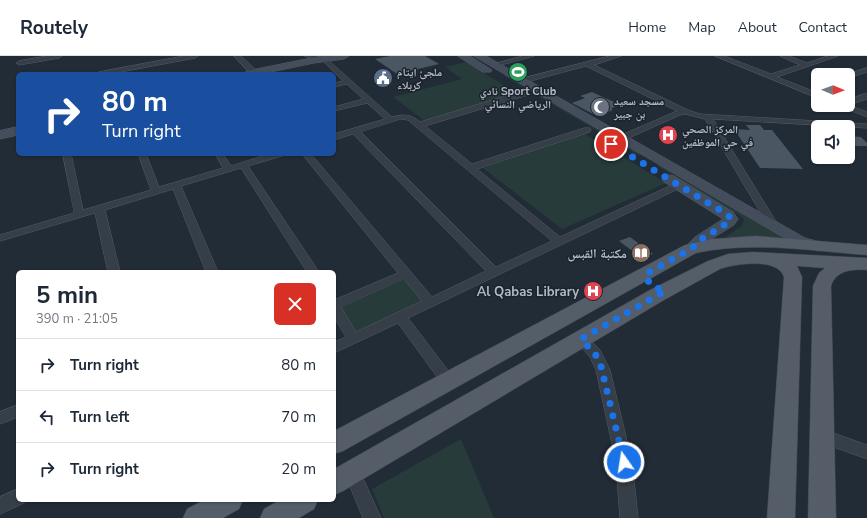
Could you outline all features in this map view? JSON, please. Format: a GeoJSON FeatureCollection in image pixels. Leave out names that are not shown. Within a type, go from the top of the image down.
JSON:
{"type":"FeatureCollection","features":[{"type":"Feature","properties":{"kind":"main road"},"geometry":{"type":"LineString","coordinates":[[463,56],[496,70]]}},
{"type":"Feature","properties":{"kind":"main road"},"geometry":{"type":"LineString","coordinates":[[336,442],[691,249],[700,240],[729,222],[731,219],[728,215],[587,130],[524,87],[496,70],[479,56]]}},
{"type":"Feature","properties":{"kind":"main road"},"geometry":{"type":"LineString","coordinates":[[285,72],[340,57]]}},
{"type":"Feature","properties":{"kind":"main road"},"geometry":{"type":"LineString","coordinates":[[256,72],[324,61]]}},
{"type":"Feature","properties":{"kind":"main road"},"geometry":{"type":"LineString","coordinates":[[524,87],[622,138],[806,244],[823,247],[865,259]]}},
{"type":"Feature","properties":{"kind":"main road"},"geometry":{"type":"LineString","coordinates":[[0,125],[16,122]]}},
{"type":"Feature","properties":{"kind":"main road"},"geometry":{"type":"LineString","coordinates":[[0,135],[16,131]]}},
{"type":"Feature","properties":{"kind":"main road"},"geometry":{"type":"LineString","coordinates":[[636,159],[648,158],[649,154]]}},
{"type":"Feature","properties":{"kind":"main road"},"geometry":{"type":"LineString","coordinates":[[651,168],[653,164],[664,163]]}},
{"type":"Feature","properties":{"kind":"main road"},"geometry":{"type":"LineString","coordinates":[[691,249],[719,243],[742,242],[823,247]]}},
{"type":"Feature","properties":{"kind":"main road"},"geometry":{"type":"LineString","coordinates":[[343,478],[657,295],[721,262],[745,258],[865,259]]}},
{"type":"Feature","properties":{"kind":"main road"},"geometry":{"type":"LineString","coordinates":[[762,258],[772,259],[783,264],[791,272],[793,277],[782,518]]}},
{"type":"Feature","properties":{"kind":"main road"},"geometry":{"type":"LineString","coordinates":[[822,518],[823,282],[829,273],[836,269],[865,259]]}},
{"type":"Feature","properties":{"kind":"main road"},"geometry":{"type":"LineString","coordinates":[[646,274],[646,278],[657,295]]}},
{"type":"Feature","properties":{"kind":"main road"},"geometry":{"type":"LineString","coordinates":[[623,286],[636,288],[657,295]]}},
{"type":"Feature","properties":{"kind":"main road"},"geometry":{"type":"LineString","coordinates":[[197,518],[226,502]]}},
{"type":"Feature","properties":{"kind":"main road"},"geometry":{"type":"LineString","coordinates":[[274,518],[302,502]]}},
{"type":"Feature","properties":{"kind":"street"},"geometry":{"type":"LineString","coordinates":[[18,62],[59,56]]}},
{"type":"Feature","properties":{"kind":"street"},"geometry":{"type":"LineString","coordinates":[[110,72],[195,56]]}},
{"type":"Feature","properties":{"kind":"street"},"geometry":{"type":"LineString","coordinates":[[237,56],[249,72]]}},
{"type":"Feature","properties":{"kind":"street"},"geometry":{"type":"LineString","coordinates":[[308,56],[324,61],[390,120]]}},
{"type":"Feature","properties":{"kind":"street"},"geometry":{"type":"LineString","coordinates":[[496,70],[531,56]]}},
{"type":"Feature","properties":{"kind":"street"},"geometry":{"type":"LineString","coordinates":[[419,125],[586,64],[618,56]]}},
{"type":"Feature","properties":{"kind":"street"},"geometry":{"type":"LineString","coordinates":[[718,56],[811,93]]}},
{"type":"Feature","properties":{"kind":"street"},"geometry":{"type":"LineString","coordinates":[[783,56],[807,65]]}},
{"type":"Feature","properties":{"kind":"street"},"geometry":{"type":"LineString","coordinates":[[770,77],[835,56]]}},
{"type":"Feature","properties":{"kind":"street"},"geometry":{"type":"LineString","coordinates":[[586,64],[692,115],[867,126]]}},
{"type":"Feature","properties":{"kind":"street"},"geometry":{"type":"LineString","coordinates":[[855,74],[867,70]]}},
{"type":"Feature","properties":{"kind":"street"},"geometry":{"type":"LineString","coordinates":[[336,85],[348,82]]}},
{"type":"Feature","properties":{"kind":"street"},"geometry":{"type":"LineString","coordinates":[[806,91],[811,89]]}},
{"type":"Feature","properties":{"kind":"street"},"geometry":{"type":"LineString","coordinates":[[855,100],[867,96]]}},
{"type":"Feature","properties":{"kind":"street"},"geometry":{"type":"LineString","coordinates":[[336,109],[368,100]]}},
{"type":"Feature","properties":{"kind":"street"},"geometry":{"type":"LineString","coordinates":[[855,110],[867,115]]}},
{"type":"Feature","properties":{"kind":"street"},"geometry":{"type":"LineString","coordinates":[[622,138],[678,113],[685,112]]}},
{"type":"Feature","properties":{"kind":"street"},"geometry":{"type":"LineString","coordinates":[[707,116],[773,226]]}},
{"type":"Feature","properties":{"kind":"street"},"geometry":{"type":"LineString","coordinates":[[336,136],[390,120],[407,117],[419,125],[559,242]]}},
{"type":"Feature","properties":{"kind":"street"},"geometry":{"type":"LineString","coordinates":[[470,168],[587,130]]}},
{"type":"Feature","properties":{"kind":"street"},"geometry":{"type":"LineString","coordinates":[[355,131],[494,272]]}},
{"type":"Feature","properties":{"kind":"street"},"geometry":{"type":"LineString","coordinates":[[66,156],[79,214]]}},
{"type":"Feature","properties":{"kind":"street"},"geometry":{"type":"LineString","coordinates":[[143,156],[156,191]]}},
{"type":"Feature","properties":{"kind":"street"},"geometry":{"type":"LineString","coordinates":[[220,156],[228,169]]}},
{"type":"Feature","properties":{"kind":"street"},"geometry":{"type":"LineString","coordinates":[[0,238],[272,156]]}},
{"type":"Feature","properties":{"kind":"street"},"geometry":{"type":"LineString","coordinates":[[308,156],[430,303]]}},
{"type":"Feature","properties":{"kind":"street"},"geometry":{"type":"LineString","coordinates":[[243,165],[311,270]]}},
{"type":"Feature","properties":{"kind":"street"},"geometry":{"type":"LineString","coordinates":[[176,185],[211,270]]}},
{"type":"Feature","properties":{"kind":"street"},"geometry":{"type":"LineString","coordinates":[[336,347],[679,185]]}},
{"type":"Feature","properties":{"kind":"street"},"geometry":{"type":"LineString","coordinates":[[99,208],[114,270]]}},
{"type":"Feature","properties":{"kind":"street"},"geometry":{"type":"LineString","coordinates":[[336,304],[406,274]]}},
{"type":"Feature","properties":{"kind":"street"},"geometry":{"type":"LineString","coordinates":[[336,308],[354,339]]}},
{"type":"Feature","properties":{"kind":"street"},"geometry":{"type":"LineString","coordinates":[[400,317],[448,381]]}},
{"type":"Feature","properties":{"kind":"street"},"geometry":{"type":"LineString","coordinates":[[581,339],[595,354],[603,370],[624,462],[629,518]]}},
{"type":"Feature","properties":{"kind":"street"},"geometry":{"type":"LineString","coordinates":[[0,418],[16,412]]}},
{"type":"Feature","properties":{"kind":"street"},"geometry":{"type":"LineString","coordinates":[[822,436],[867,452]]}},
{"type":"Feature","properties":{"kind":"street"},"geometry":{"type":"LineString","coordinates":[[343,478],[372,518]]}},
{"type":"Feature","properties":{"kind":"street"},"geometry":{"type":"LineString","coordinates":[[0,506],[16,498]]}},
{"type":"Feature","properties":{"kind":"green space"},"geometry":{"type":"Polygon","coordinates":[[[467,62],[516,93],[425,121],[393,97],[462,79],[445,67],[467,62]]]}},
{"type":"Feature","properties":{"kind":"green space"},"geometry":{"type":"Polygon","coordinates":[[[503,75],[507,75],[642,154],[638,155],[503,75]]]}},
{"type":"Feature","properties":{"kind":"green space"},"geometry":{"type":"Polygon","coordinates":[[[585,134],[666,183],[562,229],[483,168],[585,134]]]}},
{"type":"Feature","properties":{"kind":"green space"},"geometry":{"type":"Polygon","coordinates":[[[656,165],[660,165],[785,238],[725,237],[742,226],[744,220],[742,217],[656,165]]]}},
{"type":"Feature","properties":{"kind":"green space"},"geometry":{"type":"Polygon","coordinates":[[[404,279],[422,301],[357,332],[340,306],[404,279]]]}},
{"type":"Feature","properties":{"kind":"green space"},"geometry":{"type":"Polygon","coordinates":[[[461,439],[494,518],[384,518],[372,489],[461,439]]]}},
{"type":"Feature","properties":{"kind":"building"},"geometry":{"type":"Polygon","coordinates":[[[390,56],[425,56],[439,64],[397,74],[375,59],[390,56]]]}},
{"type":"Feature","properties":{"kind":"building"},"geometry":{"type":"Polygon","coordinates":[[[592,92],[619,104],[611,109],[613,110],[597,116],[572,103],[585,98],[580,96],[592,92]]]}},
{"type":"Feature","properties":{"kind":"building"},"geometry":{"type":"Polygon","coordinates":[[[746,125],[760,125],[764,130],[772,130],[803,169],[760,168],[734,129],[750,130],[746,125]]]}},
{"type":"Feature","properties":{"kind":"building"},"geometry":{"type":"Polygon","coordinates":[[[855,137],[861,137],[867,143],[867,146],[855,146],[855,137]]]}},
{"type":"Feature","properties":{"kind":"building"},"geometry":{"type":"Polygon","coordinates":[[[630,237],[653,254],[642,258],[619,241],[630,237]]]}},
{"type":"Feature","properties":{"kind":"place","name":"نادي Sport Club الرياضي النسائي"},"geometry":{"type":"Point","coordinates":[518,72]}},
{"type":"Feature","properties":{"kind":"place","name":"ملجئ ايتام كربلاء"},"geometry":{"type":"Point","coordinates":[383,78]}},
{"type":"Feature","properties":{"kind":"place","name":"مسجد سعيد بن جبير"},"geometry":{"type":"Point","coordinates":[600,107]}},
{"type":"Feature","properties":{"kind":"place","name":"المركز الصحي في حي الموظفين"},"geometry":{"type":"Point","coordinates":[668,135]}},
{"type":"Feature","properties":{"kind":"place","name":"مكتبة القبس"},"geometry":{"type":"Point","coordinates":[641,253]}},
{"type":"Feature","properties":{"kind":"place","name":"Al Qabas Library"},"geometry":{"type":"Point","coordinates":[593,291]}},
{"type":"Feature","properties":{"kind":"route"},"geometry":{"type":"LineString","coordinates":[[611,144],[731,218],[729,222],[700,240],[691,249],[646,274],[648,282],[652,286],[665,291],[581,339],[595,354],[603,370],[624,462]]}}]}
